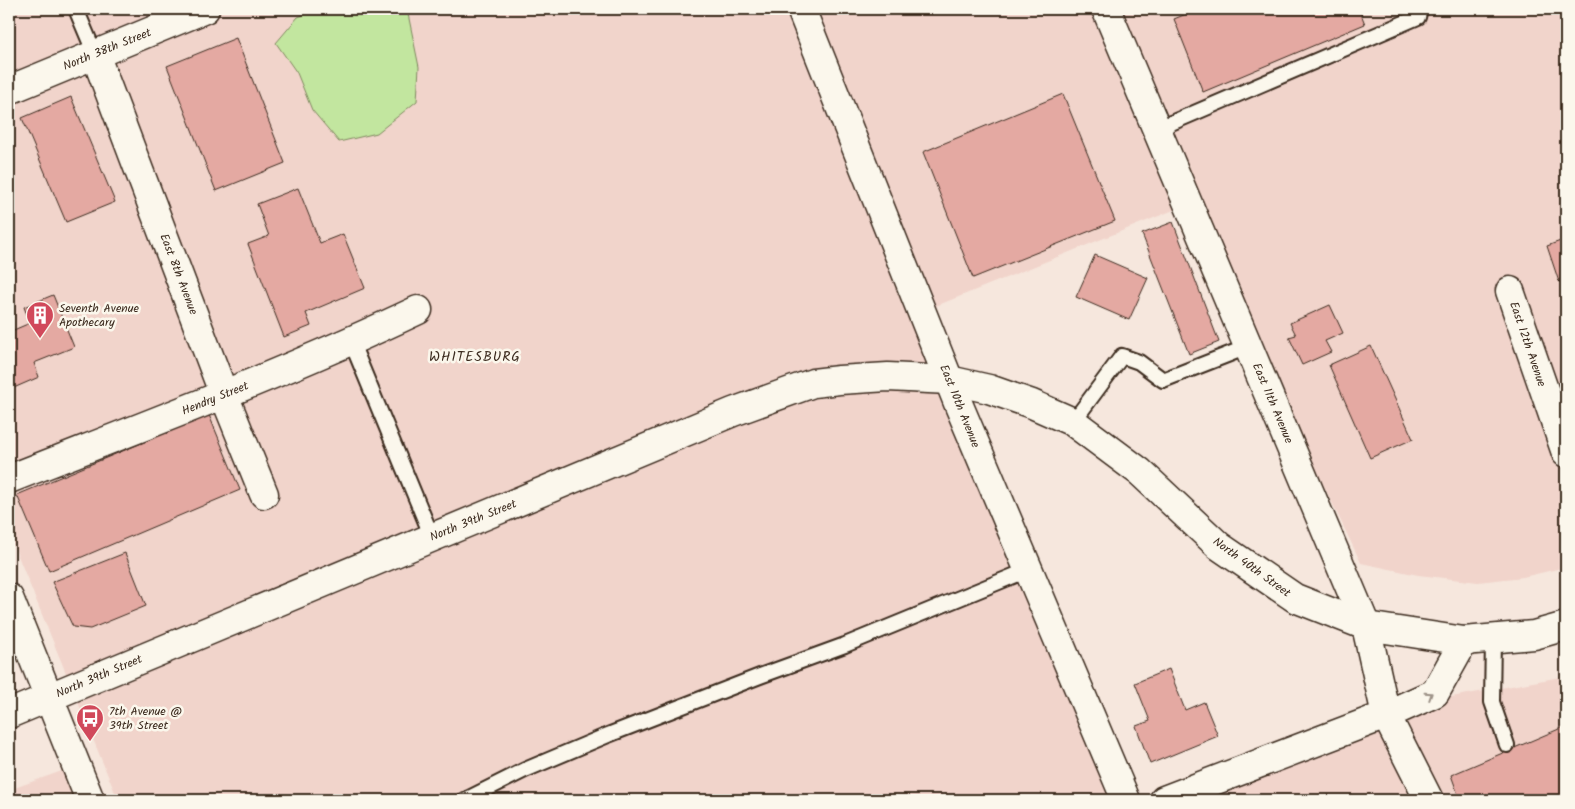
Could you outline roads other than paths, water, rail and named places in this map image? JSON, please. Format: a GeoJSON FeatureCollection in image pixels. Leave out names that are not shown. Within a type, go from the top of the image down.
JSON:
{"type":"FeatureCollection","features":[{"type":"Feature","properties":{"kind":"street","name":"East 10th Avenue"},"geometry":{"type":"LineString","coordinates":[[801,9],[949,380],[1126,800]]}},
{"type":"Feature","properties":{"kind":"street","name":"East 11th Avenue"},"geometry":{"type":"LineString","coordinates":[[1106,9],[1250,346],[1366,626],[1386,715],[1429,800]]}},
{"type":"Feature","properties":{"kind":"street","name":"North 38th Street"},"geometry":{"type":"LineString","coordinates":[[9,90],[199,10]]}},
{"type":"Feature","properties":{"kind":"street","name":"East 8th Avenue"},"geometry":{"type":"LineString","coordinates":[[95,54],[224,395],[264,494]]}},
{"type":"Feature","properties":{"kind":"street","name":"East 12th Avenue"},"geometry":{"type":"LineString","coordinates":[[1510,291],[1566,453]]}},
{"type":"Feature","properties":{"kind":"street","name":"Hendry Street"},"geometry":{"type":"LineString","coordinates":[[9,479],[224,395],[351,341],[418,310]]}},
{"type":"Feature","properties":{"kind":"street","name":"North 39th Street"},"geometry":{"type":"LineString","coordinates":[[9,714],[733,412],[813,383],[888,377],[949,380]]}},
{"type":"Feature","properties":{"kind":"street","name":"North 40th Street"},"geometry":{"type":"LineString","coordinates":[[949,380],[989,389],[1032,404],[1073,422],[1140,472],[1227,551],[1295,598],[1366,626],[1464,642],[1534,634],[1566,626]]}},
{"type":"Feature","properties":{"kind":"street"},"geometry":{"type":"LineString","coordinates":[[9,598],[90,800]]}},
{"type":"Feature","properties":{"kind":"street"},"geometry":{"type":"LineString","coordinates":[[1164,800],[1386,715],[1434,693],[1464,642]]}},
{"type":"Feature","properties":{"kind":"lane"},"geometry":{"type":"LineString","coordinates":[[76,9],[95,54]]}},
{"type":"Feature","properties":{"kind":"lane"},"geometry":{"type":"LineString","coordinates":[[1157,129],[1418,17],[1420,9]]}},
{"type":"Feature","properties":{"kind":"lane"},"geometry":{"type":"LineString","coordinates":[[351,341],[432,537]]}},
{"type":"Feature","properties":{"kind":"lane"},"geometry":{"type":"LineString","coordinates":[[1073,422],[1122,356],[1139,362],[1163,380],[1250,346]]}},
{"type":"Feature","properties":{"kind":"lane"},"geometry":{"type":"LineString","coordinates":[[465,800],[525,770],[608,735],[854,642],[1028,570]]}},
{"type":"Feature","properties":{"kind":"lane"},"geometry":{"type":"LineString","coordinates":[[1493,639],[1492,702],[1507,745]]}},
{"type":"Feature","properties":{"kind":"place","name":"Seventh Avenue Apothecary"},"geometry":{"type":"Point","coordinates":[40,339]}},
{"type":"Feature","properties":{"kind":"place","name":"7th Avenue @ 39th Street"},"geometry":{"type":"Point","coordinates":[90,742]}},
{"type":"Feature","properties":{"kind":"district","name":"WHITESBURG"},"geometry":{"type":"Point","coordinates":[475,356]}}]}
